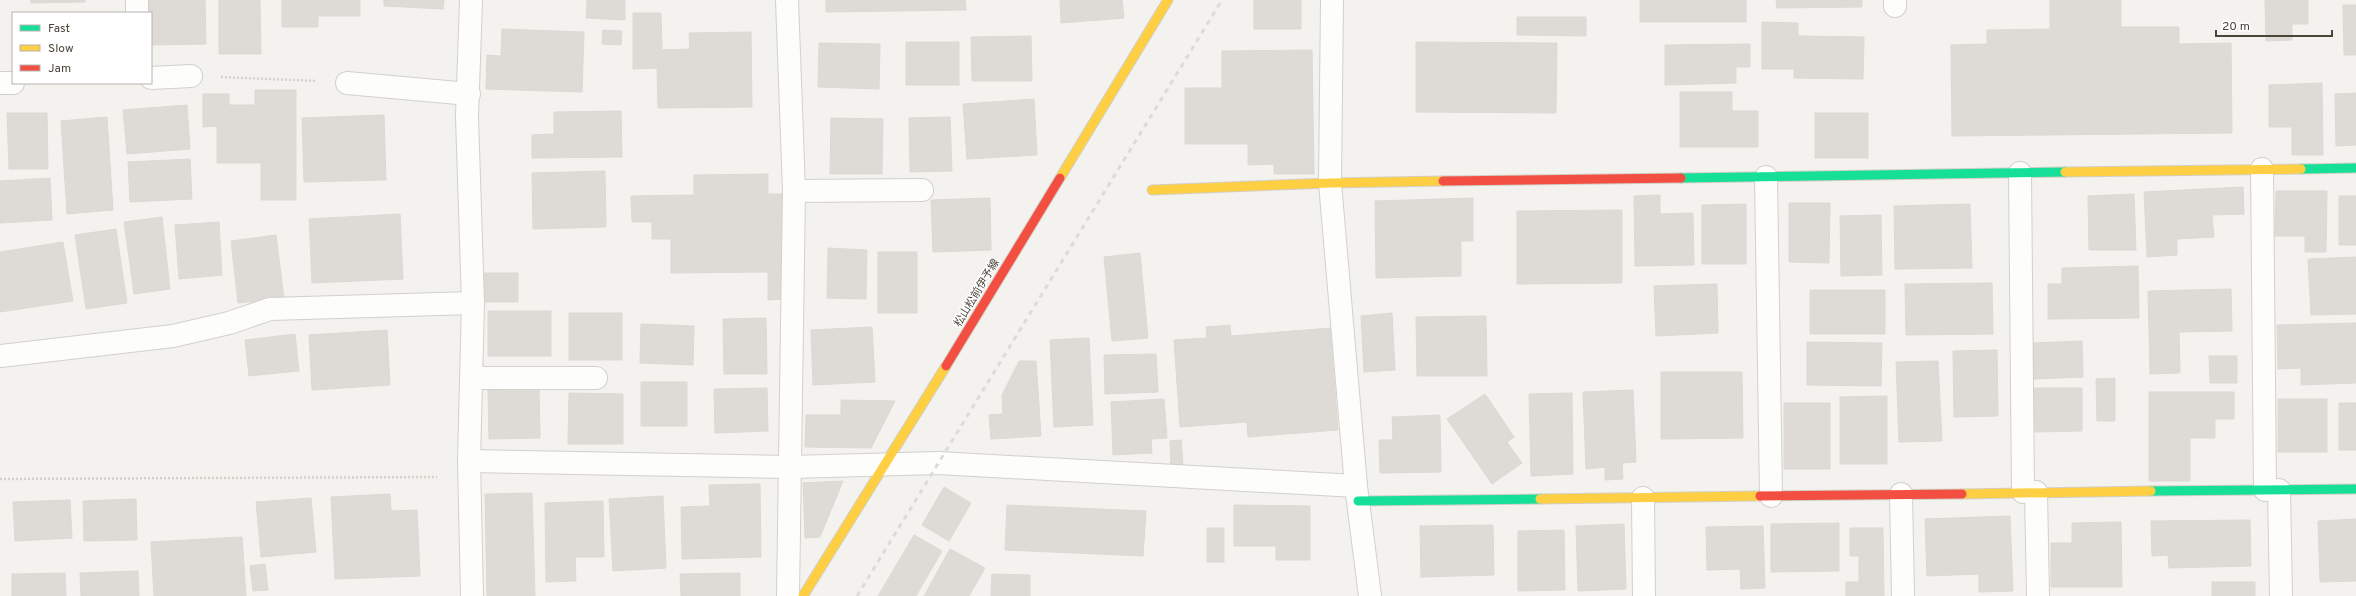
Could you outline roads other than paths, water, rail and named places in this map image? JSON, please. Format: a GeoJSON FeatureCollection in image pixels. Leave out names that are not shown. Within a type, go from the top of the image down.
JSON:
{"type":"FeatureCollection","features":[{"type":"Feature","properties":{"kind":"street"},"geometry":{"type":"LineString","coordinates":[[137,0],[137,12]]}},
{"type":"Feature","properties":{"kind":"street"},"geometry":{"type":"LineString","coordinates":[[471,0],[469,94],[467,117],[473,303],[469,469],[472,596]]}},
{"type":"Feature","properties":{"kind":"street"},"geometry":{"type":"LineString","coordinates":[[787,0],[794,191],[788,596]]}},
{"type":"Feature","properties":{"kind":"street","name":"松山松前伊予線"},"geometry":{"type":"LineString","coordinates":[[803,596],[887,464],[1168,0]]}},
{"type":"Feature","properties":{"kind":"street"},"geometry":{"type":"LineString","coordinates":[[1332,0],[1330,184],[1357,494],[1370,596]]}},
{"type":"Feature","properties":{"kind":"street"},"geometry":{"type":"LineString","coordinates":[[152,78],[191,76]]}},
{"type":"Feature","properties":{"kind":"street"},"geometry":{"type":"LineString","coordinates":[[0,83],[12,83]]}},
{"type":"Feature","properties":{"kind":"street"},"geometry":{"type":"LineString","coordinates":[[347,83],[469,94]]}},
{"type":"Feature","properties":{"kind":"street"},"geometry":{"type":"LineString","coordinates":[[1152,190],[1330,184],[2356,168]]}},
{"type":"Feature","properties":{"kind":"street"},"geometry":{"type":"LineString","coordinates":[[2262,169],[2272,490],[2280,596]]}},
{"type":"Feature","properties":{"kind":"street"},"geometry":{"type":"LineString","coordinates":[[2020,173],[2029,492],[2038,596]]}},
{"type":"Feature","properties":{"kind":"street"},"geometry":{"type":"LineString","coordinates":[[1766,177],[1771,496]]}},
{"type":"Feature","properties":{"kind":"street"},"geometry":{"type":"LineString","coordinates":[[794,191],[922,190]]}},
{"type":"Feature","properties":{"kind":"street"},"geometry":{"type":"LineString","coordinates":[[0,356],[173,336],[230,324],[270,309],[473,303]]}},
{"type":"Feature","properties":{"kind":"street"},"geometry":{"type":"LineString","coordinates":[[471,378],[596,378]]}},
{"type":"Feature","properties":{"kind":"street"},"geometry":{"type":"LineString","coordinates":[[469,469],[790,467],[938,464],[1357,494],[1643,498],[2356,489]]}},
{"type":"Feature","properties":{"kind":"street"},"geometry":{"type":"LineString","coordinates":[[1901,494],[1904,596]]}},
{"type":"Feature","properties":{"kind":"street"},"geometry":{"type":"LineString","coordinates":[[1643,498],[1644,596]]}},
{"type":"Feature","properties":{"kind":"railway"},"geometry":{"type":"LineString","coordinates":[[857,596],[1222,0]]}}]}
